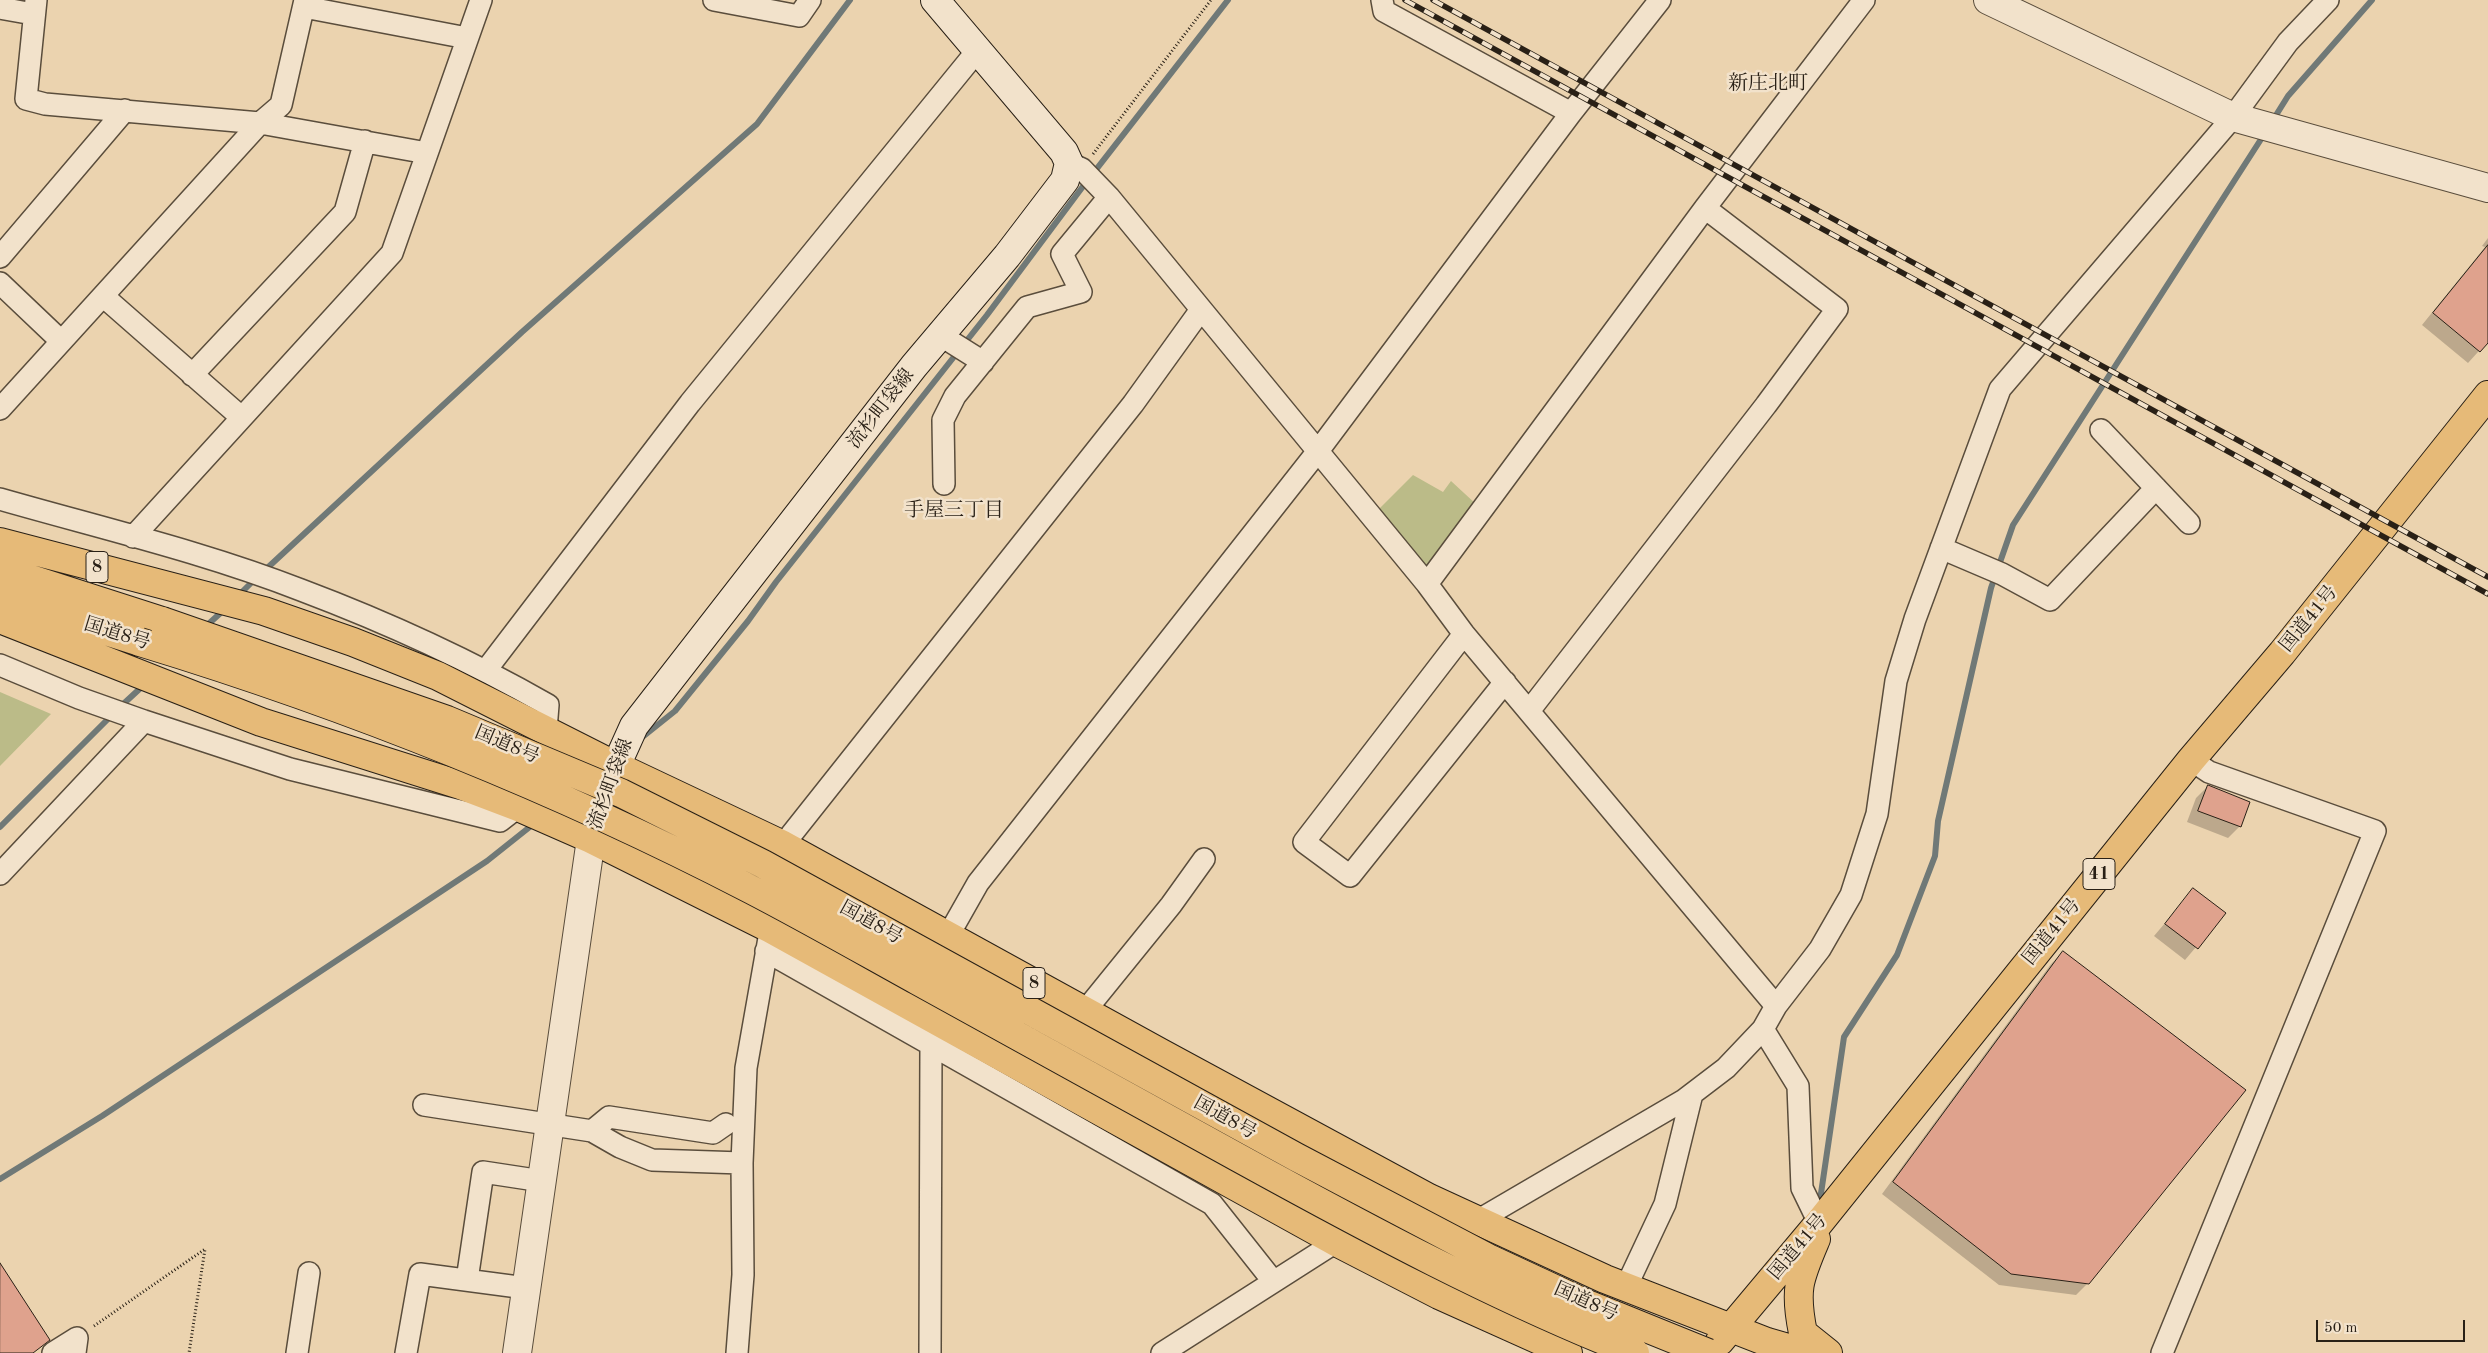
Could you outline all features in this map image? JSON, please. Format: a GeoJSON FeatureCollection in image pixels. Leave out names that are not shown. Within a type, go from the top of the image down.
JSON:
{"type":"FeatureCollection","features":[{"type":"Feature","properties":{"kind":"highway","name":"国道41号"},"geometry":{"type":"LineString","coordinates":[[1709,1353],[1824,1217],[2191,760],[2282,653],[2488,395]]}},
{"type":"Feature","properties":{"kind":"highway","name":"8"},"geometry":{"type":"LineString","coordinates":[[0,542],[264,611],[354,642],[438,676],[616,766],[784,845],[1085,1012],[1429,1198],[1626,1287],[1768,1342],[1806,1353]]}},
{"type":"Feature","properties":{"kind":"highway","name":"国道8号"},"geometry":{"type":"LineString","coordinates":[[0,569],[162,621],[447,720],[621,793],[763,864],[1296,1157],[1480,1253],[1587,1304],[1709,1353]]}},
{"type":"Feature","properties":{"kind":"highway","name":"国道8号"},"geometry":{"type":"LineString","coordinates":[[0,597],[226,668],[448,749],[606,817],[752,890],[1325,1206],[1470,1280],[1574,1329],[1635,1353]]}},
{"type":"Feature","properties":{"kind":"highway"},"geometry":{"type":"LineString","coordinates":[[0,619],[261,722],[460,785],[518,807],[591,839],[934,1034],[1439,1295],[1568,1353]]}},
{"type":"Feature","properties":{"kind":"highway"},"geometry":{"type":"LineString","coordinates":[[1824,1217],[1799,1280],[1798,1307],[1803,1333],[1828,1353]]}},
{"type":"Feature","properties":{"kind":"street"},"geometry":{"type":"LineString","coordinates":[[133,537],[392,253],[480,0]]}},
{"type":"Feature","properties":{"kind":"street"},"geometry":{"type":"LineString","coordinates":[[714,0],[799,16],[810,0]]}},
{"type":"Feature","properties":{"kind":"street"},"geometry":{"type":"LineString","coordinates":[[935,0],[976,51],[1076,166],[1109,197],[1427,584],[1464,634],[1776,1006]]}},
{"type":"Feature","properties":{"kind":"street"},"geometry":{"type":"LineString","coordinates":[[1382,0],[1384,11],[1571,113]]}},
{"type":"Feature","properties":{"kind":"street"},"geometry":{"type":"LineString","coordinates":[[948,936],[978,883],[1318,451],[1571,113],[1660,0]]}},
{"type":"Feature","properties":{"kind":"street"},"geometry":{"type":"LineString","coordinates":[[1427,584],[1705,208],[1864,0]]}},
{"type":"Feature","properties":{"kind":"street"},"geometry":{"type":"LineString","coordinates":[[1988,0],[2233,117],[2488,188]]}},
{"type":"Feature","properties":{"kind":"street"},"geometry":{"type":"LineString","coordinates":[[1477,1221],[1571,1168],[1692,1094],[1726,1068],[1763,1030],[1776,1006],[1820,949],[1851,895],[1877,814],[1896,681],[1941,548],[2000,389],[2233,117],[2288,42],[2328,0]]}},
{"type":"Feature","properties":{"kind":"street"},"geometry":{"type":"LineString","coordinates":[[0,409],[260,123],[281,105],[305,3],[467,38]]}},
{"type":"Feature","properties":{"kind":"street"},"geometry":{"type":"LineString","coordinates":[[0,8],[35,7],[26,99],[44,104],[260,123],[427,153]]}},
{"type":"Feature","properties":{"kind":"street"},"geometry":{"type":"LineString","coordinates":[[486,670],[690,403],[976,51]]}},
{"type":"Feature","properties":{"kind":"street"},"geometry":{"type":"LineString","coordinates":[[0,257],[125,110]]}},
{"type":"Feature","properties":{"kind":"street"},"geometry":{"type":"LineString","coordinates":[[192,375],[345,212],[365,141]]}},
{"type":"Feature","properties":{"kind":"street","name":"流杉町袋線"},"geometry":{"type":"LineString","coordinates":[[517,1353],[591,839],[616,766],[634,726],[945,337],[1076,166]]}},
{"type":"Feature","properties":{"kind":"street"},"geometry":{"type":"LineString","coordinates":[[944,484],[943,420],[955,396],[978,358],[1027,307],[1081,292],[1062,254],[1109,197]]}},
{"type":"Feature","properties":{"kind":"street"},"geometry":{"type":"LineString","coordinates":[[1529,712],[1766,405],[1837,309],[1705,208]]}},
{"type":"Feature","properties":{"kind":"street"},"geometry":{"type":"LineString","coordinates":[[0,283],[61,341]]}},
{"type":"Feature","properties":{"kind":"street"},"geometry":{"type":"LineString","coordinates":[[104,296],[241,417]]}},
{"type":"Feature","properties":{"kind":"street"},"geometry":{"type":"LineString","coordinates":[[784,845],[1133,404],[1200,310]]}},
{"type":"Feature","properties":{"kind":"street"},"geometry":{"type":"LineString","coordinates":[[945,337],[978,358]]}},
{"type":"Feature","properties":{"kind":"street"},"geometry":{"type":"LineString","coordinates":[[2101,430],[2189,523]]}},
{"type":"Feature","properties":{"kind":"street"},"geometry":{"type":"LineString","coordinates":[[1941,548],[1996,572],[2050,600],[2156,488]]}},
{"type":"Feature","properties":{"kind":"street"},"geometry":{"type":"LineString","coordinates":[[0,499],[223,563],[301,590],[486,670],[548,705],[546,730]]}},
{"type":"Feature","properties":{"kind":"street"},"geometry":{"type":"LineString","coordinates":[[1464,634],[1304,842],[1350,876],[1505,682]]}},
{"type":"Feature","properties":{"kind":"street"},"geometry":{"type":"LineString","coordinates":[[0,665],[79,698],[290,768],[500,821],[518,807]]}},
{"type":"Feature","properties":{"kind":"street"},"geometry":{"type":"LineString","coordinates":[[0,874],[144,721]]}},
{"type":"Feature","properties":{"kind":"street"},"geometry":{"type":"LineString","coordinates":[[2162,1353],[2375,831],[2209,772],[2191,760]]}},
{"type":"Feature","properties":{"kind":"street"},"geometry":{"type":"LineString","coordinates":[[1085,1012],[1171,905],[1204,859]]}},
{"type":"Feature","properties":{"kind":"street"},"geometry":{"type":"LineString","coordinates":[[737,1353],[743,1275],[742,1163],[746,1068],[769,940]]}},
{"type":"Feature","properties":{"kind":"street"},"geometry":{"type":"LineString","coordinates":[[1763,1030],[1798,1086],[1802,1188],[1824,1217]]}},
{"type":"Feature","properties":{"kind":"street"},"geometry":{"type":"LineString","coordinates":[[934,1034],[1212,1204],[1273,1281]]}},
{"type":"Feature","properties":{"kind":"street"},"geometry":{"type":"LineString","coordinates":[[930,1353],[934,1034]]}},
{"type":"Feature","properties":{"kind":"street"},"geometry":{"type":"LineString","coordinates":[[1626,1287],[1665,1204],[1692,1094]]}},
{"type":"Feature","properties":{"kind":"street"},"geometry":{"type":"LineString","coordinates":[[424,1105],[592,1130],[620,1147],[652,1160],[742,1163]]}},
{"type":"Feature","properties":{"kind":"street"},"geometry":{"type":"LineString","coordinates":[[592,1130],[609,1117],[713,1133],[726,1124]]}},
{"type":"Feature","properties":{"kind":"street"},"geometry":{"type":"LineString","coordinates":[[467,1280],[482,1172],[542,1180]]}},
{"type":"Feature","properties":{"kind":"street"},"geometry":{"type":"LineString","coordinates":[[1162,1353],[1336,1242]]}},
{"type":"Feature","properties":{"kind":"street"},"geometry":{"type":"LineString","coordinates":[[297,1353],[309,1273]]}},
{"type":"Feature","properties":{"kind":"street"},"geometry":{"type":"LineString","coordinates":[[406,1353],[420,1274],[526,1288]]}},
{"type":"Feature","properties":{"kind":"street"},"geometry":{"type":"LineString","coordinates":[[53,1353],[76,1346]]}},
{"type":"Feature","properties":{"kind":"path"},"geometry":{"type":"LineString","coordinates":[[1076,166],[1211,0]]}},
{"type":"Feature","properties":{"kind":"path"},"geometry":{"type":"LineString","coordinates":[[76,1346],[205,1249],[189,1353]]}},
{"type":"Feature","properties":{"kind":"green space"},"geometry":{"type":"Polygon","coordinates":[[[1413,475],[1443,492],[1451,481],[1477,505],[1436,565],[1421,564],[1378,510],[1413,475]]]}},
{"type":"Feature","properties":{"kind":"green space"},"geometry":{"type":"Polygon","coordinates":[[[0,692],[51,714],[0,766],[0,692]]]}},
{"type":"Feature","properties":{"kind":"building"},"geometry":{"type":"Polygon","coordinates":[[[2488,245],[2488,343],[2480,352],[2433,313],[2488,245]]]}},
{"type":"Feature","properties":{"kind":"building"},"geometry":{"type":"Polygon","coordinates":[[[2208,785],[2250,802],[2241,827],[2198,811],[2208,785]]]}},
{"type":"Feature","properties":{"kind":"building"},"geometry":{"type":"Polygon","coordinates":[[[2193,888],[2226,913],[2198,949],[2165,924],[2193,888]]]}},
{"type":"Feature","properties":{"kind":"building"},"geometry":{"type":"Polygon","coordinates":[[[2063,951],[2246,1090],[2089,1284],[2011,1274],[1893,1182],[2063,951]]]}},
{"type":"Feature","properties":{"kind":"building"},"geometry":{"type":"Polygon","coordinates":[[[0,1263],[50,1340],[33,1353],[0,1353],[0,1263]]]}},
{"type":"Feature","properties":{"kind":"waterway"},"geometry":{"type":"LineString","coordinates":[[264,571],[522,332],[757,124],[850,0]]}},
{"type":"Feature","properties":{"kind":"waterway"},"geometry":{"type":"LineString","coordinates":[[640,739],[675,711],[748,621],[776,582],[987,315],[1081,189],[1228,0]]}},
{"type":"Feature","properties":{"kind":"waterway"},"geometry":{"type":"LineString","coordinates":[[2273,120],[2288,96],[2372,0]]}},
{"type":"Feature","properties":{"kind":"waterway"},"geometry":{"type":"LineString","coordinates":[[1819,1207],[1844,1037],[1897,955],[1935,856],[1938,821],[1991,588],[2013,525],[2265,133]]}},
{"type":"Feature","properties":{"kind":"waterway"},"geometry":{"type":"LineString","coordinates":[[237,597],[256,578]]}},
{"type":"Feature","properties":{"kind":"waterway"},"geometry":{"type":"LineString","coordinates":[[204,628],[226,608]]}},
{"type":"Feature","properties":{"kind":"waterway"},"geometry":{"type":"LineString","coordinates":[[120,707],[146,683]]}},
{"type":"Feature","properties":{"kind":"waterway"},"geometry":{"type":"LineString","coordinates":[[0,827],[113,714]]}},
{"type":"Feature","properties":{"kind":"waterway"},"geometry":{"type":"LineString","coordinates":[[0,1179],[102,1116],[487,861],[536,822]]}},
{"type":"Feature","properties":{"kind":"railway"},"geometry":{"type":"LineString","coordinates":[[1405,0],[2488,594]]}},
{"type":"Feature","properties":{"kind":"railway"},"geometry":{"type":"LineString","coordinates":[[1433,0],[2488,577]]}},
{"type":"Feature","properties":{"kind":"district","name":"新庄北町"},"geometry":{"type":"Point","coordinates":[1768,84]}},
{"type":"Feature","properties":{"kind":"district","name":"手屋三丁目"},"geometry":{"type":"Point","coordinates":[954,511]}}]}
